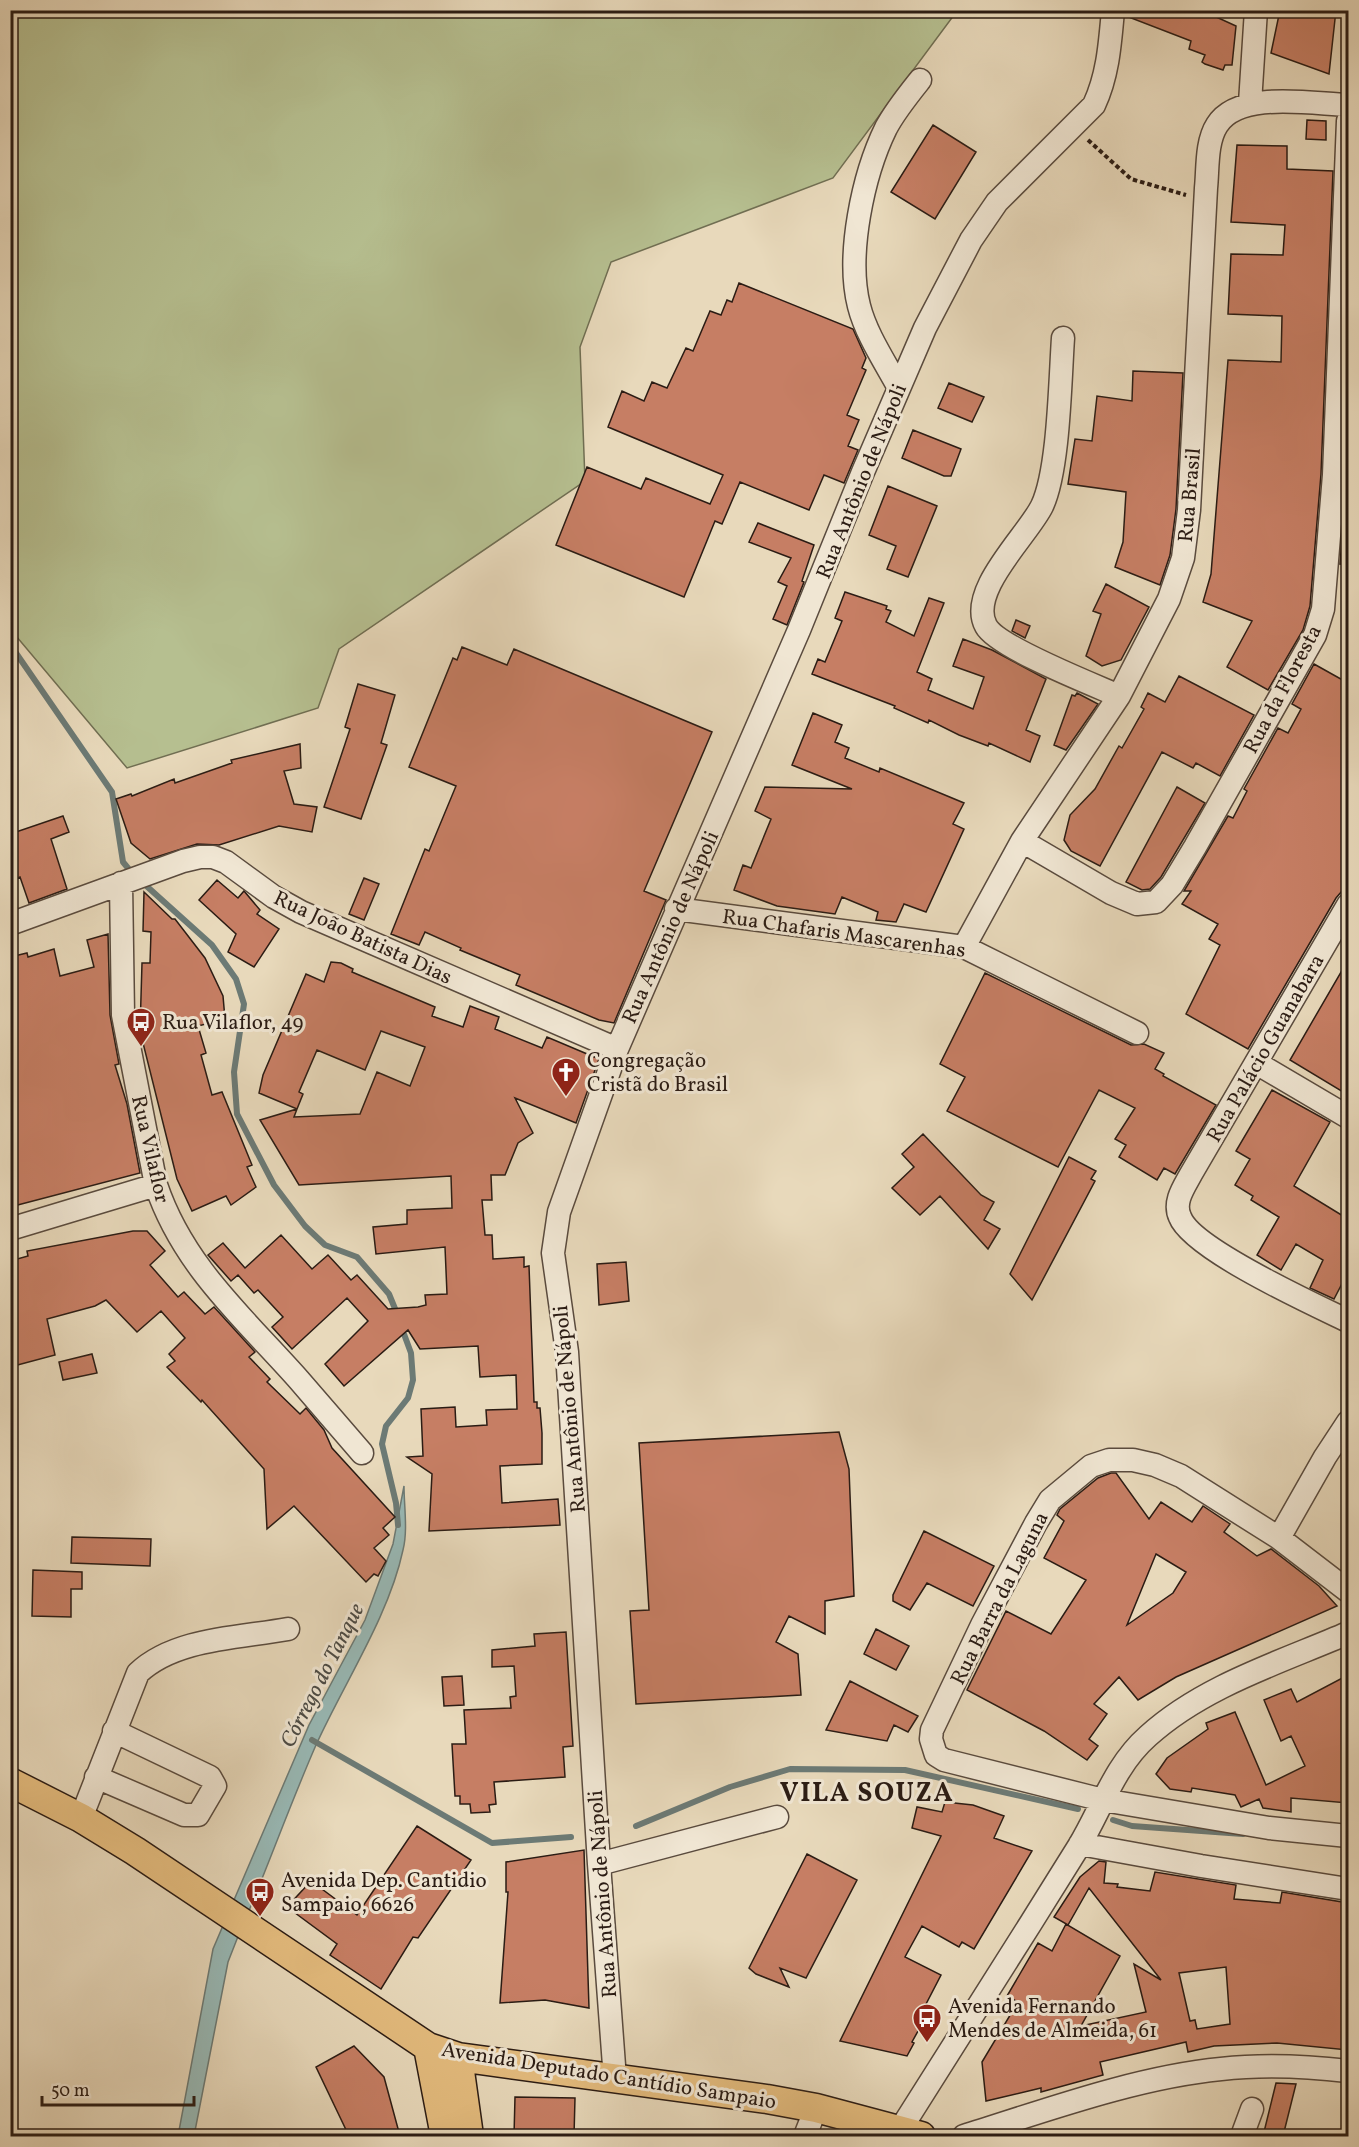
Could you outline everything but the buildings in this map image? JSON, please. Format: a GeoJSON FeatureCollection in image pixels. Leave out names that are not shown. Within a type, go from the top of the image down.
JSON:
{"type":"FeatureCollection","features":[{"type":"Feature","properties":{"kind":"main road","name":"Avenida Deputado Cantídio Sampaio"},"geometry":{"type":"LineString","coordinates":[[10,1782],[81,1818],[218,1906],[428,2047],[458,2056],[816,2108],[910,2133]]}},
{"type":"Feature","properties":{"kind":"main road"},"geometry":{"type":"LineString","coordinates":[[428,2047],[445,2136]]}},
{"type":"Feature","properties":{"kind":"main road"},"geometry":{"type":"LineString","coordinates":[[458,2056],[469,2136]]}},
{"type":"Feature","properties":{"kind":"street","name":"Rua Antônio de Nápoli"},"geometry":{"type":"LineString","coordinates":[[615,2079],[567,1353],[553,1253],[565,1190],[617,1049],[799,630],[899,388],[948,281],[971,240],[1012,186],[1094,105],[1103,85],[1113,10]]}},
{"type":"Feature","properties":{"kind":"street"},"geometry":{"type":"LineString","coordinates":[[1256,10],[1250,103],[1348,105]]}},
{"type":"Feature","properties":{"kind":"street"},"geometry":{"type":"LineString","coordinates":[[899,388],[860,309],[853,279],[854,251],[875,158],[886,129],[920,80]]}},
{"type":"Feature","properties":{"kind":"street","name":"Rua Brasil"},"geometry":{"type":"LineString","coordinates":[[964,947],[1022,841],[1119,696],[1169,599],[1183,558],[1189,510],[1209,148],[1216,125],[1232,110],[1250,103]]}},
{"type":"Feature","properties":{"kind":"street","name":"Rua da Floresta"},"geometry":{"type":"LineString","coordinates":[[1022,841],[1111,893],[1137,904],[1156,902],[1172,885],[1195,847],[1315,635],[1324,597],[1334,475],[1348,121]]}},
{"type":"Feature","properties":{"kind":"street"},"geometry":{"type":"LineString","coordinates":[[1063,338],[1047,491],[1035,519],[993,579],[984,603],[983,615],[986,626],[1010,645],[1119,696]]}},
{"type":"Feature","properties":{"kind":"street","name":"Rua João Batista Dias"},"geometry":{"type":"LineString","coordinates":[[10,924],[183,861],[206,857],[226,862],[274,897],[301,912],[617,1049]]}},
{"type":"Feature","properties":{"kind":"street","name":"Rua Vilaflor"},"geometry":{"type":"LineString","coordinates":[[126,881],[123,1015],[156,1185],[174,1232],[194,1261],[362,1453]]}},
{"type":"Feature","properties":{"kind":"street","name":"Rua Palácio Guanabara"},"geometry":{"type":"LineString","coordinates":[[1348,905],[1258,1064],[1182,1191],[1178,1206],[1179,1216],[1192,1233],[1293,1296],[1348,1321]]}},
{"type":"Feature","properties":{"kind":"street","name":"Rua Chafaris Mascarenhas"},"geometry":{"type":"LineString","coordinates":[[676,909],[964,947],[1137,1032]]}},
{"type":"Feature","properties":{"kind":"street"},"geometry":{"type":"LineString","coordinates":[[1258,1064],[1348,1117]]}},
{"type":"Feature","properties":{"kind":"street"},"geometry":{"type":"LineString","coordinates":[[10,1229],[156,1185]]}},
{"type":"Feature","properties":{"kind":"street"},"geometry":{"type":"LineString","coordinates":[[1279,1538],[1325,1457],[1348,1422]]}},
{"type":"Feature","properties":{"kind":"street","name":"Rua Barra da Laguna"},"geometry":{"type":"LineString","coordinates":[[1103,1800],[954,1763],[936,1755],[931,1739],[932,1730],[982,1625],[1050,1500],[1091,1466],[1110,1460],[1133,1460],[1155,1465],[1181,1476],[1279,1538],[1348,1592]]}},
{"type":"Feature","properties":{"kind":"street"},"geometry":{"type":"LineString","coordinates":[[81,1818],[138,1673],[150,1662],[168,1652],[288,1629]]}},
{"type":"Feature","properties":{"kind":"street"},"geometry":{"type":"LineString","coordinates":[[910,2133],[1080,1844],[1121,1764],[1148,1735],[1187,1707],[1232,1683],[1348,1633]]}},
{"type":"Feature","properties":{"kind":"street"},"geometry":{"type":"LineString","coordinates":[[96,1777],[184,1815],[198,1815],[215,1786],[210,1777],[114,1731]]}},
{"type":"Feature","properties":{"kind":"street"},"geometry":{"type":"LineString","coordinates":[[1103,1800],[1269,1828],[1348,1836]]}},
{"type":"Feature","properties":{"kind":"street"},"geometry":{"type":"LineString","coordinates":[[599,1864],[777,1817]]}},
{"type":"Feature","properties":{"kind":"street"},"geometry":{"type":"LineString","coordinates":[[1080,1844],[1348,1889]]}},
{"type":"Feature","properties":{"kind":"street"},"geometry":{"type":"LineString","coordinates":[[964,2136],[1094,2096],[1208,2071],[1287,2066],[1348,2071]]}},
{"type":"Feature","properties":{"kind":"street"},"geometry":{"type":"LineString","coordinates":[[805,2136],[816,2108]]}},
{"type":"Feature","properties":{"kind":"street"},"geometry":{"type":"LineString","coordinates":[[1242,2136],[1252,2109]]}},
{"type":"Feature","properties":{"kind":"path"},"geometry":{"type":"LineString","coordinates":[[1074,127],[1131,179],[1205,201]]}},
{"type":"Feature","properties":{"kind":"green space"},"geometry":{"type":"Polygon","coordinates":[[[10,11],[957,11],[833,178],[611,262],[580,347],[585,481],[339,649],[318,708],[127,768],[11,630],[10,11]]]}},
{"type":"Feature","properties":{"kind":"water"},"geometry":{"type":"Polygon","coordinates":[[[404,1486],[405,1535],[396,1575],[377,1624],[316,1745],[228,1962],[194,2136],[178,2136],[213,1949],[309,1725],[365,1620],[393,1544],[404,1486]]]}},
{"type":"Feature","properties":{"kind":"waterway","name":"Córrego do Tanque"},"geometry":{"type":"LineString","coordinates":[[16,653],[112,792],[123,862],[132,873]]}},
{"type":"Feature","properties":{"kind":"waterway","name":"Córrego do Tanque"},"geometry":{"type":"LineString","coordinates":[[142,882],[212,945],[236,979],[244,1004],[234,1072],[237,1114],[274,1185],[305,1226],[325,1245],[357,1257],[389,1294],[398,1316]]}},
{"type":"Feature","properties":{"kind":"waterway","name":"Córrego do Tanque"},"geometry":{"type":"LineString","coordinates":[[398,1525],[396,1503],[382,1444],[386,1426],[408,1398],[413,1380],[411,1353],[401,1326]]}},
{"type":"Feature","properties":{"kind":"waterway"},"geometry":{"type":"LineString","coordinates":[[312,1740],[492,1843],[571,1837]]}},
{"type":"Feature","properties":{"kind":"waterway"},"geometry":{"type":"LineString","coordinates":[[636,1826],[730,1787],[790,1769],[905,1770],[1078,1809]]}},
{"type":"Feature","properties":{"kind":"waterway"},"geometry":{"type":"LineString","coordinates":[[1113,1820],[1132,1826],[1243,1834]]}},
{"type":"Feature","properties":{"kind":"place","name":"Rua Vilaflor, 49"},"geometry":{"type":"Point","coordinates":[141,1048]}},
{"type":"Feature","properties":{"kind":"place","name":"Congregação Cristã do Brasil"},"geometry":{"type":"Point","coordinates":[566,1098]}},
{"type":"Feature","properties":{"kind":"place","name":"Avenida Dep. Cantidio Sampaio, 6626"},"geometry":{"type":"Point","coordinates":[260,1918]}},
{"type":"Feature","properties":{"kind":"place","name":"Avenida Fernando Mendes de Almeida, 61"},"geometry":{"type":"Point","coordinates":[927,2044]}},
{"type":"Feature","properties":{"kind":"district","name":"VILA SOUZA"},"geometry":{"type":"Point","coordinates":[867,1792]}}]}
